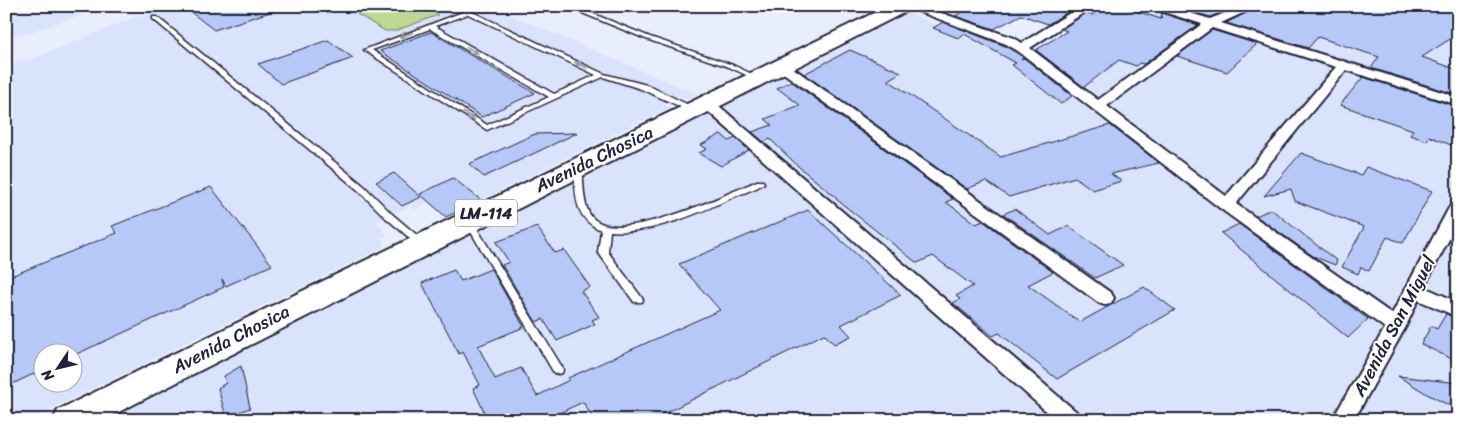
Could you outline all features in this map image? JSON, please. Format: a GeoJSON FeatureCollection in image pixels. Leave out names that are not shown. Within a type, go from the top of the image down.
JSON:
{"type":"FeatureCollection","features":[{"type":"Feature","properties":{"kind":"main road","name":"Avenida Chosica"},"geometry":{"type":"LineString","coordinates":[[70,420],[109,410],[422,244],[897,7]]}},
{"type":"Feature","properties":{"kind":"street"},"geometry":{"type":"LineString","coordinates":[[1022,48],[1089,6]]}},
{"type":"Feature","properties":{"kind":"street"},"geometry":{"type":"LineString","coordinates":[[1156,6],[1458,101]]}},
{"type":"Feature","properties":{"kind":"street"},"geometry":{"type":"LineString","coordinates":[[1099,106],[1211,24],[1253,6]]}},
{"type":"Feature","properties":{"kind":"street"},"geometry":{"type":"LineString","coordinates":[[897,7],[1010,41],[1022,48],[1228,205],[1396,326]]}},
{"type":"Feature","properties":{"kind":"street"},"geometry":{"type":"LineString","coordinates":[[1228,205],[1344,65]]}},
{"type":"Feature","properties":{"kind":"street"},"geometry":{"type":"LineString","coordinates":[[782,66],[1105,298]]}},
{"type":"Feature","properties":{"kind":"street"},"geometry":{"type":"LineString","coordinates":[[700,106],[1071,420]]}},
{"type":"Feature","properties":{"kind":"street","name":"Avenida San Miguel"},"geometry":{"type":"LineString","coordinates":[[1344,420],[1396,326],[1458,206]]}},
{"type":"Feature","properties":{"kind":"street"},"geometry":{"type":"LineString","coordinates":[[1413,290],[1458,310]]}},
{"type":"Feature","properties":{"kind":"lane"},"geometry":{"type":"LineString","coordinates":[[568,6],[648,38],[732,66],[757,78]]}},
{"type":"Feature","properties":{"kind":"lane"},"geometry":{"type":"LineString","coordinates":[[602,75],[487,128],[367,50],[468,12],[602,75],[700,106]]}},
{"type":"Feature","properties":{"kind":"lane"},"geometry":{"type":"LineString","coordinates":[[155,18],[361,188],[389,216],[422,244]]}},
{"type":"Feature","properties":{"kind":"lane"},"geometry":{"type":"LineString","coordinates":[[430,26],[554,97]]}},
{"type":"Feature","properties":{"kind":"lane"},"geometry":{"type":"LineString","coordinates":[[578,167],[585,212],[589,220],[606,229],[616,230],[651,225],[760,183]]}},
{"type":"Feature","properties":{"kind":"lane"},"geometry":{"type":"LineString","coordinates":[[469,221],[558,370]]}},
{"type":"Feature","properties":{"kind":"lane"},"geometry":{"type":"LineString","coordinates":[[606,229],[603,252],[638,300]]}},
{"type":"Feature","properties":{"kind":"shaded area"},"geometry":{"type":"Polygon","coordinates":[[[6,6],[107,6],[29,33],[6,37],[6,6]]]}},
{"type":"Feature","properties":{"kind":"shaded area"},"geometry":{"type":"Polygon","coordinates":[[[163,6],[489,6],[697,94],[688,98],[681,96],[664,105],[668,108],[446,217],[429,202],[414,210],[410,206],[376,222],[388,235],[381,238],[384,242],[383,247],[82,394],[82,344],[32,344],[32,394],[81,394],[28,420],[6,420],[6,63],[29,60],[163,6]]]}},
{"type":"Feature","properties":{"kind":"shaded area"},"geometry":{"type":"Polygon","coordinates":[[[1115,6],[1458,6],[1458,420],[107,420],[909,13],[1018,60],[1115,6]]]}},
{"type":"Feature","properties":{"kind":"green space"},"geometry":{"type":"Polygon","coordinates":[[[380,6],[419,6],[438,15],[395,31],[385,31],[357,14],[380,6]]]}},
{"type":"Feature","properties":{"kind":"building"},"geometry":{"type":"Polygon","coordinates":[[[183,6],[275,6],[276,10],[214,30],[183,6]]]}},
{"type":"Feature","properties":{"kind":"building"},"geometry":{"type":"Polygon","coordinates":[[[974,6],[1065,6],[1073,9],[1048,24],[1021,15],[994,29],[955,16],[974,6]]]}},
{"type":"Feature","properties":{"kind":"building"},"geometry":{"type":"Polygon","coordinates":[[[1106,6],[1120,6],[1161,19],[1162,13],[1198,25],[1144,64],[1139,63],[1136,66],[1119,60],[1084,87],[1036,50],[1067,31],[1062,29],[1086,13],[1092,15],[1106,6]]]}},
{"type":"Feature","properties":{"kind":"building"},"geometry":{"type":"Polygon","coordinates":[[[1174,6],[1237,6],[1210,17],[1174,6]]]}},
{"type":"Feature","properties":{"kind":"building"},"geometry":{"type":"Polygon","coordinates":[[[1260,6],[1458,6],[1458,34],[1422,57],[1458,70],[1458,95],[1371,68],[1379,57],[1318,37],[1308,48],[1226,23],[1260,6]]]}},
{"type":"Feature","properties":{"kind":"building"},"geometry":{"type":"Polygon","coordinates":[[[943,22],[1005,46],[1023,57],[1021,60],[1024,58],[1072,96],[1061,104],[1012,65],[1016,63],[964,34],[958,38],[933,28],[943,22]]]}},
{"type":"Feature","properties":{"kind":"building"},"geometry":{"type":"Polygon","coordinates":[[[1212,30],[1257,44],[1227,72],[1177,56],[1212,30]]]}},
{"type":"Feature","properties":{"kind":"building"},"geometry":{"type":"Polygon","coordinates":[[[431,32],[535,93],[482,117],[380,51],[431,32]]]}},
{"type":"Feature","properties":{"kind":"building"},"geometry":{"type":"Polygon","coordinates":[[[328,40],[353,58],[281,84],[258,64],[328,40]]]}},
{"type":"Feature","properties":{"kind":"building"},"geometry":{"type":"Polygon","coordinates":[[[850,50],[901,72],[888,80],[1001,157],[1110,125],[1159,163],[1111,174],[1121,181],[1093,190],[1075,177],[1009,197],[986,181],[967,189],[804,74],[850,50]]]}},
{"type":"Feature","properties":{"kind":"building"},"geometry":{"type":"Polygon","coordinates":[[[1363,77],[1458,107],[1458,148],[1429,136],[1427,141],[1410,135],[1413,130],[1340,105],[1363,77]]]}},
{"type":"Feature","properties":{"kind":"building"},"geometry":{"type":"Polygon","coordinates":[[[791,81],[953,199],[946,202],[976,224],[983,221],[1053,272],[1028,285],[1080,322],[1144,287],[1175,310],[1057,379],[999,333],[993,336],[953,303],[960,299],[956,296],[973,286],[933,256],[917,263],[836,199],[770,139],[764,142],[752,132],[772,125],[765,119],[800,105],[777,88],[791,81]]]}},
{"type":"Feature","properties":{"kind":"building"},"geometry":{"type":"Polygon","coordinates":[[[577,133],[484,177],[469,164],[535,134],[577,133]]]}},
{"type":"Feature","properties":{"kind":"building"},"geometry":{"type":"Polygon","coordinates":[[[721,134],[729,141],[735,138],[749,150],[721,166],[699,153],[707,149],[701,145],[721,134]]]}},
{"type":"Feature","properties":{"kind":"building"},"geometry":{"type":"Polygon","coordinates":[[[1301,153],[1361,175],[1366,167],[1432,191],[1403,243],[1387,237],[1369,271],[1361,267],[1358,274],[1342,267],[1364,227],[1295,201],[1291,189],[1264,196],[1301,153]]]}},
{"type":"Feature","properties":{"kind":"building"},"geometry":{"type":"Polygon","coordinates":[[[394,173],[421,197],[402,206],[376,182],[394,173]]]}},
{"type":"Feature","properties":{"kind":"building"},"geometry":{"type":"Polygon","coordinates":[[[453,178],[481,200],[446,217],[420,194],[453,178]]]}},
{"type":"Feature","properties":{"kind":"building"},"geometry":{"type":"Polygon","coordinates":[[[211,187],[272,265],[226,286],[222,279],[224,287],[82,351],[82,344],[32,344],[32,375],[6,387],[6,278],[117,233],[112,226],[211,187]]]}},
{"type":"Feature","properties":{"kind":"building"},"geometry":{"type":"Polygon","coordinates":[[[1015,209],[1050,235],[1068,226],[1123,265],[1095,278],[1003,214],[1015,209]]]}},
{"type":"Feature","properties":{"kind":"building"},"geometry":{"type":"Polygon","coordinates":[[[1271,209],[1337,261],[1335,265],[1313,256],[1256,216],[1271,209]]]}},
{"type":"Feature","properties":{"kind":"building"},"geometry":{"type":"Polygon","coordinates":[[[808,210],[901,295],[841,325],[851,336],[834,344],[824,334],[651,420],[594,420],[583,402],[544,420],[488,420],[473,388],[480,385],[463,352],[459,354],[422,283],[454,270],[461,281],[491,269],[524,327],[478,346],[495,379],[521,368],[537,396],[569,380],[568,378],[720,310],[679,264],[808,210]]]}},
{"type":"Feature","properties":{"kind":"building"},"geometry":{"type":"Polygon","coordinates":[[[1239,224],[1368,319],[1348,338],[1221,233],[1239,224]]]}},
{"type":"Feature","properties":{"kind":"building"},"geometry":{"type":"Polygon","coordinates":[[[537,227],[555,253],[564,250],[590,287],[581,291],[599,317],[592,320],[595,324],[557,341],[543,319],[536,322],[502,265],[509,262],[496,242],[537,227]]]}},
{"type":"Feature","properties":{"kind":"building"},"geometry":{"type":"Polygon","coordinates":[[[1446,314],[1458,319],[1458,362],[1421,344],[1431,326],[1437,329],[1446,314]]]}},
{"type":"Feature","properties":{"kind":"building"},"geometry":{"type":"Polygon","coordinates":[[[241,366],[250,408],[226,417],[218,388],[226,383],[224,376],[241,366]]]}},
{"type":"Feature","properties":{"kind":"building"},"geometry":{"type":"Polygon","coordinates":[[[1398,376],[1458,383],[1458,410],[1427,394],[1398,376]]]}}]}
